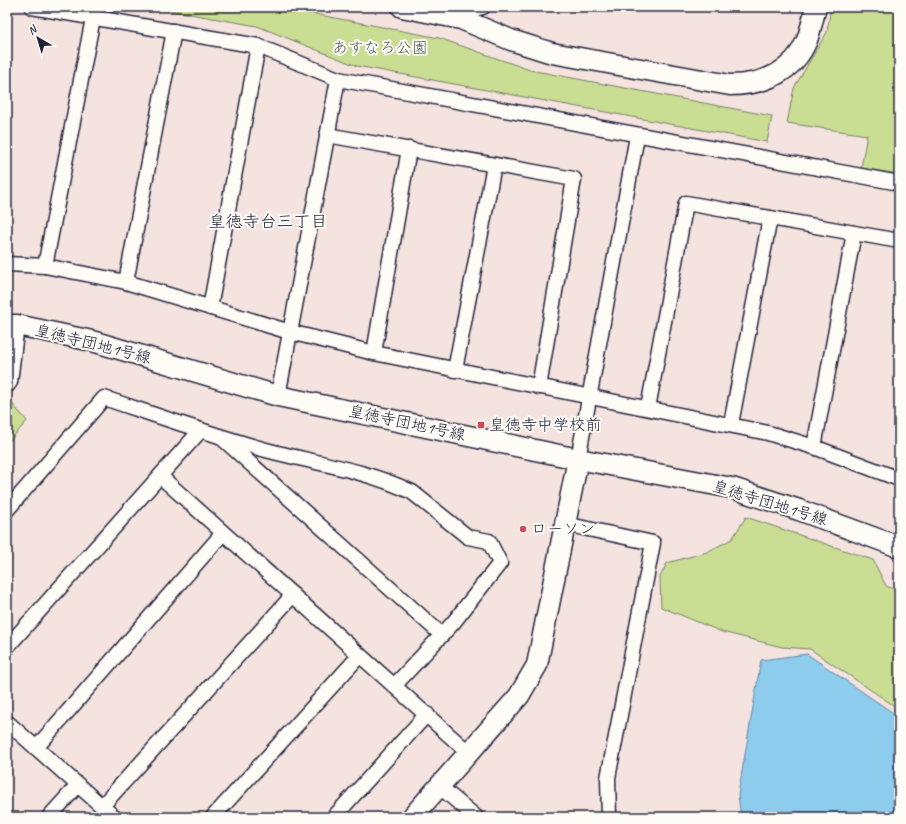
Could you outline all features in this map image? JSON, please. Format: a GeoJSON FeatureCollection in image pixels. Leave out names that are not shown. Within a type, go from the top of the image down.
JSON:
{"type":"FeatureCollection","features":[{"type":"Feature","properties":{"kind":"street"},"geometry":{"type":"LineString","coordinates":[[32,7],[258,46],[338,79],[636,136],[899,183]]}},
{"type":"Feature","properties":{"kind":"street"},"geometry":{"type":"LineString","coordinates":[[402,7],[448,15],[511,40],[552,53],[730,84],[745,85],[762,82],[777,74],[794,60],[807,40],[816,7]]}},
{"type":"Feature","properties":{"kind":"street"},"geometry":{"type":"LineString","coordinates":[[448,15],[483,7]]}},
{"type":"Feature","properties":{"kind":"street"},"geometry":{"type":"LineString","coordinates":[[45,266],[93,18]]}},
{"type":"Feature","properties":{"kind":"street"},"geometry":{"type":"LineString","coordinates":[[126,282],[174,32]]}},
{"type":"Feature","properties":{"kind":"street"},"geometry":{"type":"LineString","coordinates":[[210,308],[258,46]]}},
{"type":"Feature","properties":{"kind":"street"},"geometry":{"type":"LineString","coordinates":[[278,396],[338,79]]}},
{"type":"Feature","properties":{"kind":"street"},"geometry":{"type":"LineString","coordinates":[[327,135],[574,179],[539,387]]}},
{"type":"Feature","properties":{"kind":"street"},"geometry":{"type":"LineString","coordinates":[[412,817],[519,696],[537,664],[566,524],[636,136]]}},
{"type":"Feature","properties":{"kind":"street"},"geometry":{"type":"LineString","coordinates":[[374,353],[409,149]]}},
{"type":"Feature","properties":{"kind":"street"},"geometry":{"type":"LineString","coordinates":[[455,370],[494,165]]}},
{"type":"Feature","properties":{"kind":"street"},"geometry":{"type":"LineString","coordinates":[[648,408],[686,203],[899,241]]}},
{"type":"Feature","properties":{"kind":"street"},"geometry":{"type":"LineString","coordinates":[[731,424],[770,218]]}},
{"type":"Feature","properties":{"kind":"street"},"geometry":{"type":"LineString","coordinates":[[814,447],[854,233]]}},
{"type":"Feature","properties":{"kind":"street"},"geometry":{"type":"LineString","coordinates":[[7,264],[45,266],[126,282],[290,332],[374,353],[589,397],[731,424],[768,433],[814,447],[898,475]]}},
{"type":"Feature","properties":{"kind":"street"},"geometry":{"type":"LineString","coordinates":[[7,386],[10,382],[12,325]]}},
{"type":"Feature","properties":{"kind":"street","name":"皇徳寺団地1号線"},"geometry":{"type":"LineString","coordinates":[[12,325],[92,341],[278,396],[578,459],[732,488],[799,510],[899,547]]}},
{"type":"Feature","properties":{"kind":"street"},"geometry":{"type":"LineString","coordinates":[[7,510],[104,398],[220,437],[362,473],[402,487],[412,492],[468,537],[489,541],[500,563],[442,635],[394,686]]}},
{"type":"Feature","properties":{"kind":"street"},"geometry":{"type":"LineString","coordinates":[[7,646],[201,430]]}},
{"type":"Feature","properties":{"kind":"street"},"geometry":{"type":"LineString","coordinates":[[220,437],[442,635]]}},
{"type":"Feature","properties":{"kind":"street"},"geometry":{"type":"LineString","coordinates":[[160,476],[469,753]]}},
{"type":"Feature","properties":{"kind":"street"},"geometry":{"type":"LineString","coordinates":[[566,524],[652,543],[608,778],[609,817]]}},
{"type":"Feature","properties":{"kind":"street"},"geometry":{"type":"LineString","coordinates":[[36,748],[224,533]]}},
{"type":"Feature","properties":{"kind":"street"},"geometry":{"type":"LineString","coordinates":[[102,806],[293,595]]}},
{"type":"Feature","properties":{"kind":"street"},"geometry":{"type":"LineString","coordinates":[[213,817],[360,655]]}},
{"type":"Feature","properties":{"kind":"street"},"geometry":{"type":"LineString","coordinates":[[334,817],[426,714]]}},
{"type":"Feature","properties":{"kind":"street"},"geometry":{"type":"LineString","coordinates":[[7,722],[114,817]]}},
{"type":"Feature","properties":{"kind":"street"},"geometry":{"type":"LineString","coordinates":[[49,817],[78,785]]}},
{"type":"Feature","properties":{"kind":"street"},"geometry":{"type":"LineString","coordinates":[[440,787],[476,817]]}},
{"type":"Feature","properties":{"kind":"green space","name":"あすなろ公園"},"geometry":{"type":"Polygon","coordinates":[[[151,7],[278,7],[439,38],[530,70],[772,116],[767,142],[357,66],[257,26],[151,7]]]}},
{"type":"Feature","properties":{"kind":"green space"},"geometry":{"type":"Polygon","coordinates":[[[831,7],[899,7],[899,174],[861,168],[867,135],[787,123],[794,88],[827,32],[831,7]]]}},
{"type":"Feature","properties":{"kind":"green space"},"geometry":{"type":"Polygon","coordinates":[[[10,401],[27,421],[7,444],[7,404],[10,401]]]}},
{"type":"Feature","properties":{"kind":"green space"},"geometry":{"type":"Polygon","coordinates":[[[746,517],[873,560],[886,586],[899,591],[899,709],[810,649],[782,647],[722,632],[661,607],[660,577],[667,563],[707,552],[732,539],[746,517]]]}},
{"type":"Feature","properties":{"kind":"water"},"geometry":{"type":"Polygon","coordinates":[[[807,654],[899,717],[899,817],[741,817],[738,795],[761,660],[807,654]]]}},
{"type":"Feature","properties":{"kind":"place","name":"皇徳寺中学校前"},"geometry":{"type":"Point","coordinates":[481,425]}},
{"type":"Feature","properties":{"kind":"place","name":"ローソン"},"geometry":{"type":"Point","coordinates":[523,529]}},
{"type":"Feature","properties":{"kind":"district","name":"皇徳寺台三丁目"},"geometry":{"type":"Point","coordinates":[268,221]}}]}
